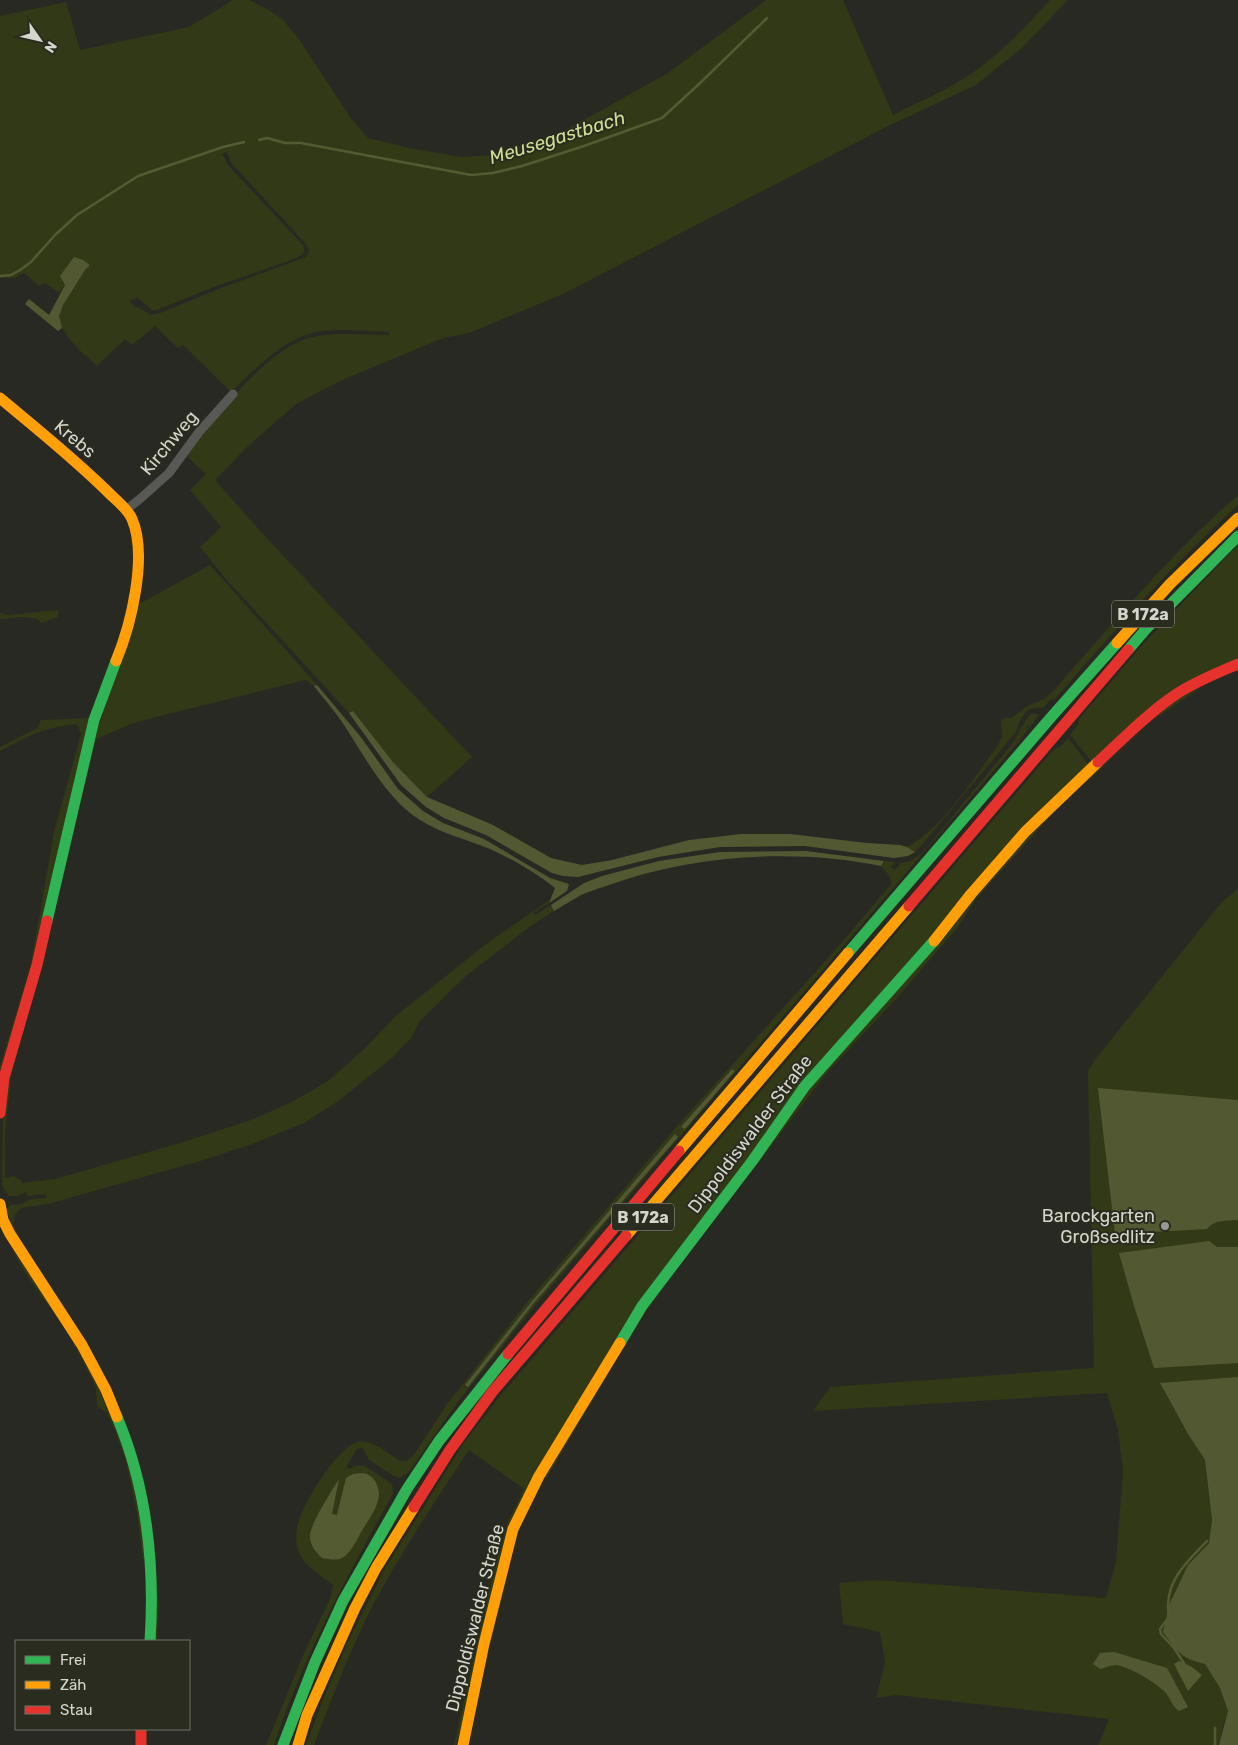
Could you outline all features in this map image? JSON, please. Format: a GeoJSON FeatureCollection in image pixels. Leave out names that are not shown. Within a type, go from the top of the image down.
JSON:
{"type":"FeatureCollection","features":[{"type":"Feature","properties":{"kind":"main road","name":"Krebs"},"geometry":{"type":"LineString","coordinates":[[0,398],[91,475],[126,510]]}},
{"type":"Feature","properties":{"kind":"main road"},"geometry":{"type":"LineString","coordinates":[[0,1113],[4,1078],[37,966],[94,720],[121,650],[131,612],[136,584],[139,547],[132,519],[126,510]]}},
{"type":"Feature","properties":{"kind":"main road","name":"B 172a"},"geometry":{"type":"LineString","coordinates":[[284,1745],[315,1662],[343,1602],[407,1489],[439,1441],[482,1384],[1049,720],[1170,584],[1238,518]]}},
{"type":"Feature","properties":{"kind":"main road","name":"B 172a"},"geometry":{"type":"LineString","coordinates":[[298,1745],[307,1716],[355,1608],[376,1568],[450,1450],[488,1399],[1064,723],[1146,629],[1238,536]]}},
{"type":"Feature","properties":{"kind":"main road","name":"Dippoldiswalder Straße"},"geometry":{"type":"LineString","coordinates":[[463,1745],[484,1644],[513,1529],[539,1476],[642,1306],[753,1160],[806,1086],[926,951],[970,894],[1025,832],[1059,797],[1151,714],[1175,695],[1199,681],[1238,664]]}},
{"type":"Feature","properties":{"kind":"main road"},"geometry":{"type":"LineString","coordinates":[[0,1204],[8,1231],[89,1357],[120,1424],[133,1461],[145,1510],[152,1582],[150,1640]]}},
{"type":"Feature","properties":{"kind":"main road"},"geometry":{"type":"LineString","coordinates":[[141,1730],[141,1745]]}},
{"type":"Feature","properties":{"kind":"street","name":"Kirchweg"},"geometry":{"type":"LineString","coordinates":[[126,510],[168,473],[199,432],[233,394]]}},
{"type":"Feature","properties":{"kind":"shaded area"},"geometry":{"type":"Polygon","coordinates":[[[233,0],[249,0],[269,10],[283,20],[299,39],[350,117],[368,138],[414,149],[462,157],[493,155],[562,132],[668,73],[766,0],[843,0],[893,115],[945,89],[975,71],[1005,47],[1050,0],[1068,0],[1023,47],[976,85],[888,126],[563,294],[469,333],[443,338],[340,381],[296,404],[245,449],[215,480],[472,757],[427,797],[393,762],[353,711],[349,713],[225,578],[200,547],[221,527],[190,490],[206,474],[185,455],[242,386],[277,355],[295,344],[321,335],[389,335],[389,332],[330,330],[300,337],[278,350],[231,392],[183,345],[178,348],[155,326],[132,345],[125,339],[97,366],[68,337],[60,324],[59,317],[65,299],[90,265],[83,260],[59,293],[45,283],[39,286],[24,273],[15,278],[0,278],[0,16],[66,2],[80,50],[189,27],[233,0]],[[227,152],[222,154],[229,166],[303,245],[305,252],[297,258],[219,285],[157,310],[152,310],[138,298],[129,301],[135,307],[151,315],[160,313],[306,257],[309,251],[306,244],[231,163],[227,152]]]}},
{"type":"Feature","properties":{"kind":"shaded area"},"geometry":{"type":"Polygon","coordinates":[[[74,257],[90,265],[63,305],[59,316],[62,328],[58,331],[25,304],[29,299],[49,315],[65,285],[60,276],[74,257]]]}},
{"type":"Feature","properties":{"kind":"shaded area"},"geometry":{"type":"Polygon","coordinates":[[[1238,495],[1238,505],[1166,575],[1055,699],[1051,699],[1043,708],[1032,709],[1025,714],[1016,732],[921,846],[915,852],[907,847],[933,827],[968,787],[998,745],[1002,737],[1001,722],[1004,718],[1011,718],[1027,706],[1044,699],[1054,690],[1165,565],[1238,495]]]}},
{"type":"Feature","properties":{"kind":"shaded area"},"geometry":{"type":"Polygon","coordinates":[[[1238,545],[1238,659],[1092,762],[1070,735],[1078,725],[1079,719],[1146,641],[1238,545]]]}},
{"type":"Feature","properties":{"kind":"shaded area"},"geometry":{"type":"Polygon","coordinates":[[[210,565],[317,685],[314,686],[306,680],[131,724],[96,739],[11,1077],[5,1132],[5,1178],[14,1176],[21,1180],[22,1183],[55,1179],[180,1143],[251,1120],[292,1102],[328,1081],[362,1051],[397,1015],[486,944],[548,901],[549,903],[534,912],[535,915],[551,905],[554,911],[532,925],[466,976],[420,1021],[411,1038],[393,1057],[337,1102],[304,1123],[252,1144],[204,1160],[48,1204],[21,1208],[15,1214],[13,1224],[24,1247],[125,1421],[159,1603],[157,1640],[154,1640],[156,1604],[123,1424],[29,1261],[6,1210],[10,1205],[21,1204],[31,1199],[46,1198],[46,1194],[28,1196],[26,1192],[17,1196],[9,1196],[2,1186],[3,1109],[87,763],[137,605],[210,565]]]}},
{"type":"Feature","properties":{"kind":"shaded area"},"geometry":{"type":"Polygon","coordinates":[[[58,610],[58,617],[41,623],[38,619],[23,617],[0,619],[0,613],[8,615],[58,610]]]}},
{"type":"Feature","properties":{"kind":"shaded area"},"geometry":{"type":"Polygon","coordinates":[[[317,685],[360,736],[398,789],[423,811],[443,823],[484,839],[550,878],[569,884],[567,891],[549,903],[555,888],[532,872],[490,849],[437,829],[408,811],[376,776],[339,718],[314,686],[317,685]]]}},
{"type":"Feature","properties":{"kind":"shaded area"},"geometry":{"type":"Polygon","coordinates":[[[1202,687],[1156,718],[1055,811],[976,899],[958,927],[896,999],[826,1074],[672,1275],[640,1320],[547,1477],[543,1477],[638,1320],[807,1092],[1025,836],[1178,698],[1202,687]]]}},
{"type":"Feature","properties":{"kind":"shaded area"},"geometry":{"type":"Polygon","coordinates":[[[353,711],[393,762],[427,797],[493,825],[551,858],[582,865],[612,860],[689,840],[741,834],[790,834],[900,845],[915,852],[908,856],[894,858],[805,846],[720,847],[658,857],[578,877],[563,876],[552,873],[486,835],[444,818],[426,807],[401,785],[349,713],[353,711]]]}},
{"type":"Feature","properties":{"kind":"shaded area"},"geometry":{"type":"Polygon","coordinates":[[[1032,713],[1039,715],[1030,727],[1026,726],[1029,728],[1021,739],[538,1302],[460,1399],[408,1473],[399,1478],[392,1475],[369,1460],[362,1447],[356,1450],[347,1466],[348,1469],[356,1466],[365,1466],[388,1481],[388,1483],[390,1482],[395,1490],[392,1487],[393,1494],[328,1616],[299,1680],[274,1745],[266,1745],[304,1653],[330,1599],[333,1585],[304,1561],[300,1556],[296,1543],[302,1511],[323,1475],[341,1453],[358,1442],[375,1445],[400,1461],[406,1461],[413,1456],[447,1404],[528,1301],[679,1124],[844,940],[892,883],[888,874],[881,866],[884,861],[895,862],[891,867],[895,870],[901,863],[911,861],[923,852],[1011,745],[1032,713]],[[732,1069],[682,1127],[684,1129],[735,1071],[732,1069]],[[675,1135],[532,1301],[465,1385],[467,1387],[534,1303],[677,1137],[675,1135]],[[338,1480],[321,1509],[310,1534],[337,1515],[331,1515],[338,1480]]]}},
{"type":"Feature","properties":{"kind":"shaded area"},"geometry":{"type":"Polygon","coordinates":[[[91,718],[34,963],[0,1082],[0,1066],[31,964],[54,832],[81,734],[77,724],[65,725],[37,733],[0,751],[0,747],[37,728],[41,720],[91,718]]]}},
{"type":"Feature","properties":{"kind":"shaded area"},"geometry":{"type":"Polygon","coordinates":[[[1068,738],[1088,764],[732,1182],[530,1486],[456,1745],[454,1745],[495,1566],[508,1522],[524,1489],[469,1450],[419,1526],[384,1585],[349,1657],[314,1745],[306,1745],[346,1646],[383,1572],[463,1444],[501,1395],[1054,749],[1060,747],[1068,738]]]}},
{"type":"Feature","properties":{"kind":"shaded area"},"geometry":{"type":"Polygon","coordinates":[[[806,851],[884,861],[881,866],[848,860],[779,856],[709,861],[674,867],[609,885],[581,895],[554,911],[551,905],[584,883],[602,876],[659,861],[720,852],[806,851]]]}},
{"type":"Feature","properties":{"kind":"shaded area"},"geometry":{"type":"Polygon","coordinates":[[[1238,888],[1238,1383],[1163,1389],[1205,1460],[1212,1520],[1209,1543],[1188,1565],[1193,1661],[1205,1664],[1220,1688],[1228,1711],[1219,1745],[1098,1745],[1109,1719],[897,1695],[876,1698],[885,1662],[880,1632],[843,1624],[839,1583],[879,1580],[1106,1598],[1116,1561],[1123,1472],[1118,1430],[1107,1393],[813,1411],[830,1387],[1094,1368],[1088,1071],[1097,1057],[1222,902],[1238,888]]]}},
{"type":"Feature","properties":{"kind":"shaded area"},"geometry":{"type":"Polygon","coordinates":[[[732,1069],[735,1071],[685,1129],[681,1127],[732,1069]]]}},
{"type":"Feature","properties":{"kind":"shaded area"},"geometry":{"type":"Polygon","coordinates":[[[1098,1088],[1238,1100],[1238,1220],[1217,1222],[1207,1229],[1115,1234],[1098,1088]]]}},
{"type":"Feature","properties":{"kind":"shaded area"},"geometry":{"type":"Polygon","coordinates":[[[675,1134],[678,1137],[534,1303],[468,1387],[465,1385],[532,1301],[675,1134]]]}},
{"type":"Feature","properties":{"kind":"shaded area"},"geometry":{"type":"Polygon","coordinates":[[[1209,1241],[1217,1247],[1238,1247],[1238,1363],[1154,1368],[1119,1253],[1209,1241]]]}},
{"type":"Feature","properties":{"kind":"shaded area"},"geometry":{"type":"Polygon","coordinates":[[[9,1244],[86,1358],[129,1462],[147,1556],[143,1559],[137,1513],[126,1461],[115,1430],[107,1413],[97,1406],[96,1387],[65,1329],[24,1271],[9,1244]]]}},
{"type":"Feature","properties":{"kind":"shaded area"},"geometry":{"type":"Polygon","coordinates":[[[1238,1377],[1238,1745],[1219,1745],[1228,1711],[1220,1688],[1205,1664],[1180,1653],[1163,1632],[1170,1603],[1188,1565],[1209,1543],[1212,1520],[1205,1460],[1188,1434],[1160,1383],[1238,1377]]]}},
{"type":"Feature","properties":{"kind":"shaded area"},"geometry":{"type":"Polygon","coordinates":[[[360,1473],[370,1475],[376,1483],[379,1495],[376,1507],[346,1555],[332,1560],[322,1558],[311,1542],[310,1535],[314,1523],[339,1479],[332,1514],[337,1515],[346,1478],[360,1473]]]}},
{"type":"Feature","properties":{"kind":"shaded area"},"geometry":{"type":"Polygon","coordinates":[[[1114,1652],[1167,1668],[1188,1707],[1179,1711],[1161,1688],[1142,1675],[1122,1666],[1112,1665],[1100,1669],[1093,1664],[1100,1653],[1114,1652]]]}},
{"type":"Feature","properties":{"kind":"shaded area"},"geometry":{"type":"Polygon","coordinates":[[[1179,1661],[1192,1667],[1202,1675],[1188,1691],[1174,1664],[1179,1661]]]}},
{"type":"Feature","properties":{"kind":"waterway","name":"Meusegastbach"},"geometry":{"type":"LineString","coordinates":[[259,140],[267,138],[285,143],[301,143],[471,175],[493,173],[522,166],[584,146],[662,118],[767,18]]}},
{"type":"Feature","properties":{"kind":"waterway","name":"Meusegastbach"},"geometry":{"type":"LineString","coordinates":[[0,276],[11,275],[20,270],[31,262],[55,235],[77,215],[138,176],[223,147],[244,142]]}},
{"type":"Feature","properties":{"kind":"waterway"},"geometry":{"type":"LineString","coordinates":[[1185,1665],[1174,1648],[1161,1634],[1160,1629],[1169,1617],[1169,1594],[1173,1584],[1184,1566],[1207,1541]]}},
{"type":"Feature","properties":{"kind":"waterway"},"geometry":{"type":"LineString","coordinates":[[1215,1728],[1215,1745]]}},
{"type":"Feature","properties":{"kind":"traffic: fast"},"geometry":{"type":"LineString","coordinates":[[1128,650],[1146,629],[1238,536]]}},
{"type":"Feature","properties":{"kind":"traffic: fast"},"geometry":{"type":"LineString","coordinates":[[848,953],[1117,643]]}},
{"type":"Feature","properties":{"kind":"traffic: fast"},"geometry":{"type":"LineString","coordinates":[[47,921],[94,720],[116,661]]}},
{"type":"Feature","properties":{"kind":"traffic: fast"},"geometry":{"type":"LineString","coordinates":[[620,1343],[642,1306],[753,1160],[805,1086],[934,941]]}},
{"type":"Feature","properties":{"kind":"traffic: fast"},"geometry":{"type":"LineString","coordinates":[[283,1745],[315,1662],[343,1601],[407,1489],[439,1441],[508,1354]]}},
{"type":"Feature","properties":{"kind":"traffic: fast"},"geometry":{"type":"LineString","coordinates":[[117,1417],[136,1471],[147,1527],[151,1584],[150,1640]]}},
{"type":"Feature","properties":{"kind":"traffic: slow"},"geometry":{"type":"LineString","coordinates":[[0,398],[56,444],[122,505],[132,519],[137,534],[138,571],[136,590],[127,629],[116,661]]}},
{"type":"Feature","properties":{"kind":"traffic: slow"},"geometry":{"type":"LineString","coordinates":[[1117,643],[1170,584],[1238,518]]}},
{"type":"Feature","properties":{"kind":"traffic: slow"},"geometry":{"type":"LineString","coordinates":[[934,941],[971,894],[1025,832],[1098,762]]}},
{"type":"Feature","properties":{"kind":"traffic: slow"},"geometry":{"type":"LineString","coordinates":[[626,1236],[909,906]]}},
{"type":"Feature","properties":{"kind":"traffic: slow"},"geometry":{"type":"LineString","coordinates":[[679,1151],[848,953]]}},
{"type":"Feature","properties":{"kind":"traffic: slow"},"geometry":{"type":"LineString","coordinates":[[0,1204],[3,1220],[10,1234],[82,1345],[106,1390],[117,1417]]}},
{"type":"Feature","properties":{"kind":"traffic: slow"},"geometry":{"type":"LineString","coordinates":[[463,1745],[484,1644],[513,1529],[539,1476],[620,1343]]}},
{"type":"Feature","properties":{"kind":"traffic: slow"},"geometry":{"type":"LineString","coordinates":[[298,1745],[307,1715],[355,1608],[376,1568],[414,1507]]}},
{"type":"Feature","properties":{"kind":"traffic: jam"},"geometry":{"type":"LineString","coordinates":[[909,906],[1128,650]]}},
{"type":"Feature","properties":{"kind":"traffic: jam"},"geometry":{"type":"LineString","coordinates":[[1098,762],[1145,718],[1182,690],[1238,664]]}},
{"type":"Feature","properties":{"kind":"traffic: jam"},"geometry":{"type":"LineString","coordinates":[[0,1113],[4,1078],[37,965],[47,921]]}},
{"type":"Feature","properties":{"kind":"traffic: jam"},"geometry":{"type":"LineString","coordinates":[[508,1354],[679,1151]]}},
{"type":"Feature","properties":{"kind":"traffic: jam"},"geometry":{"type":"LineString","coordinates":[[414,1507],[450,1450],[493,1391],[626,1236]]}},
{"type":"Feature","properties":{"kind":"traffic: jam"},"geometry":{"type":"LineString","coordinates":[[141,1730],[141,1745]]}},
{"type":"Feature","properties":{"kind":"place","name":"Barockgarten Großsedlitz"},"geometry":{"type":"Point","coordinates":[1165,1226]}}]}
